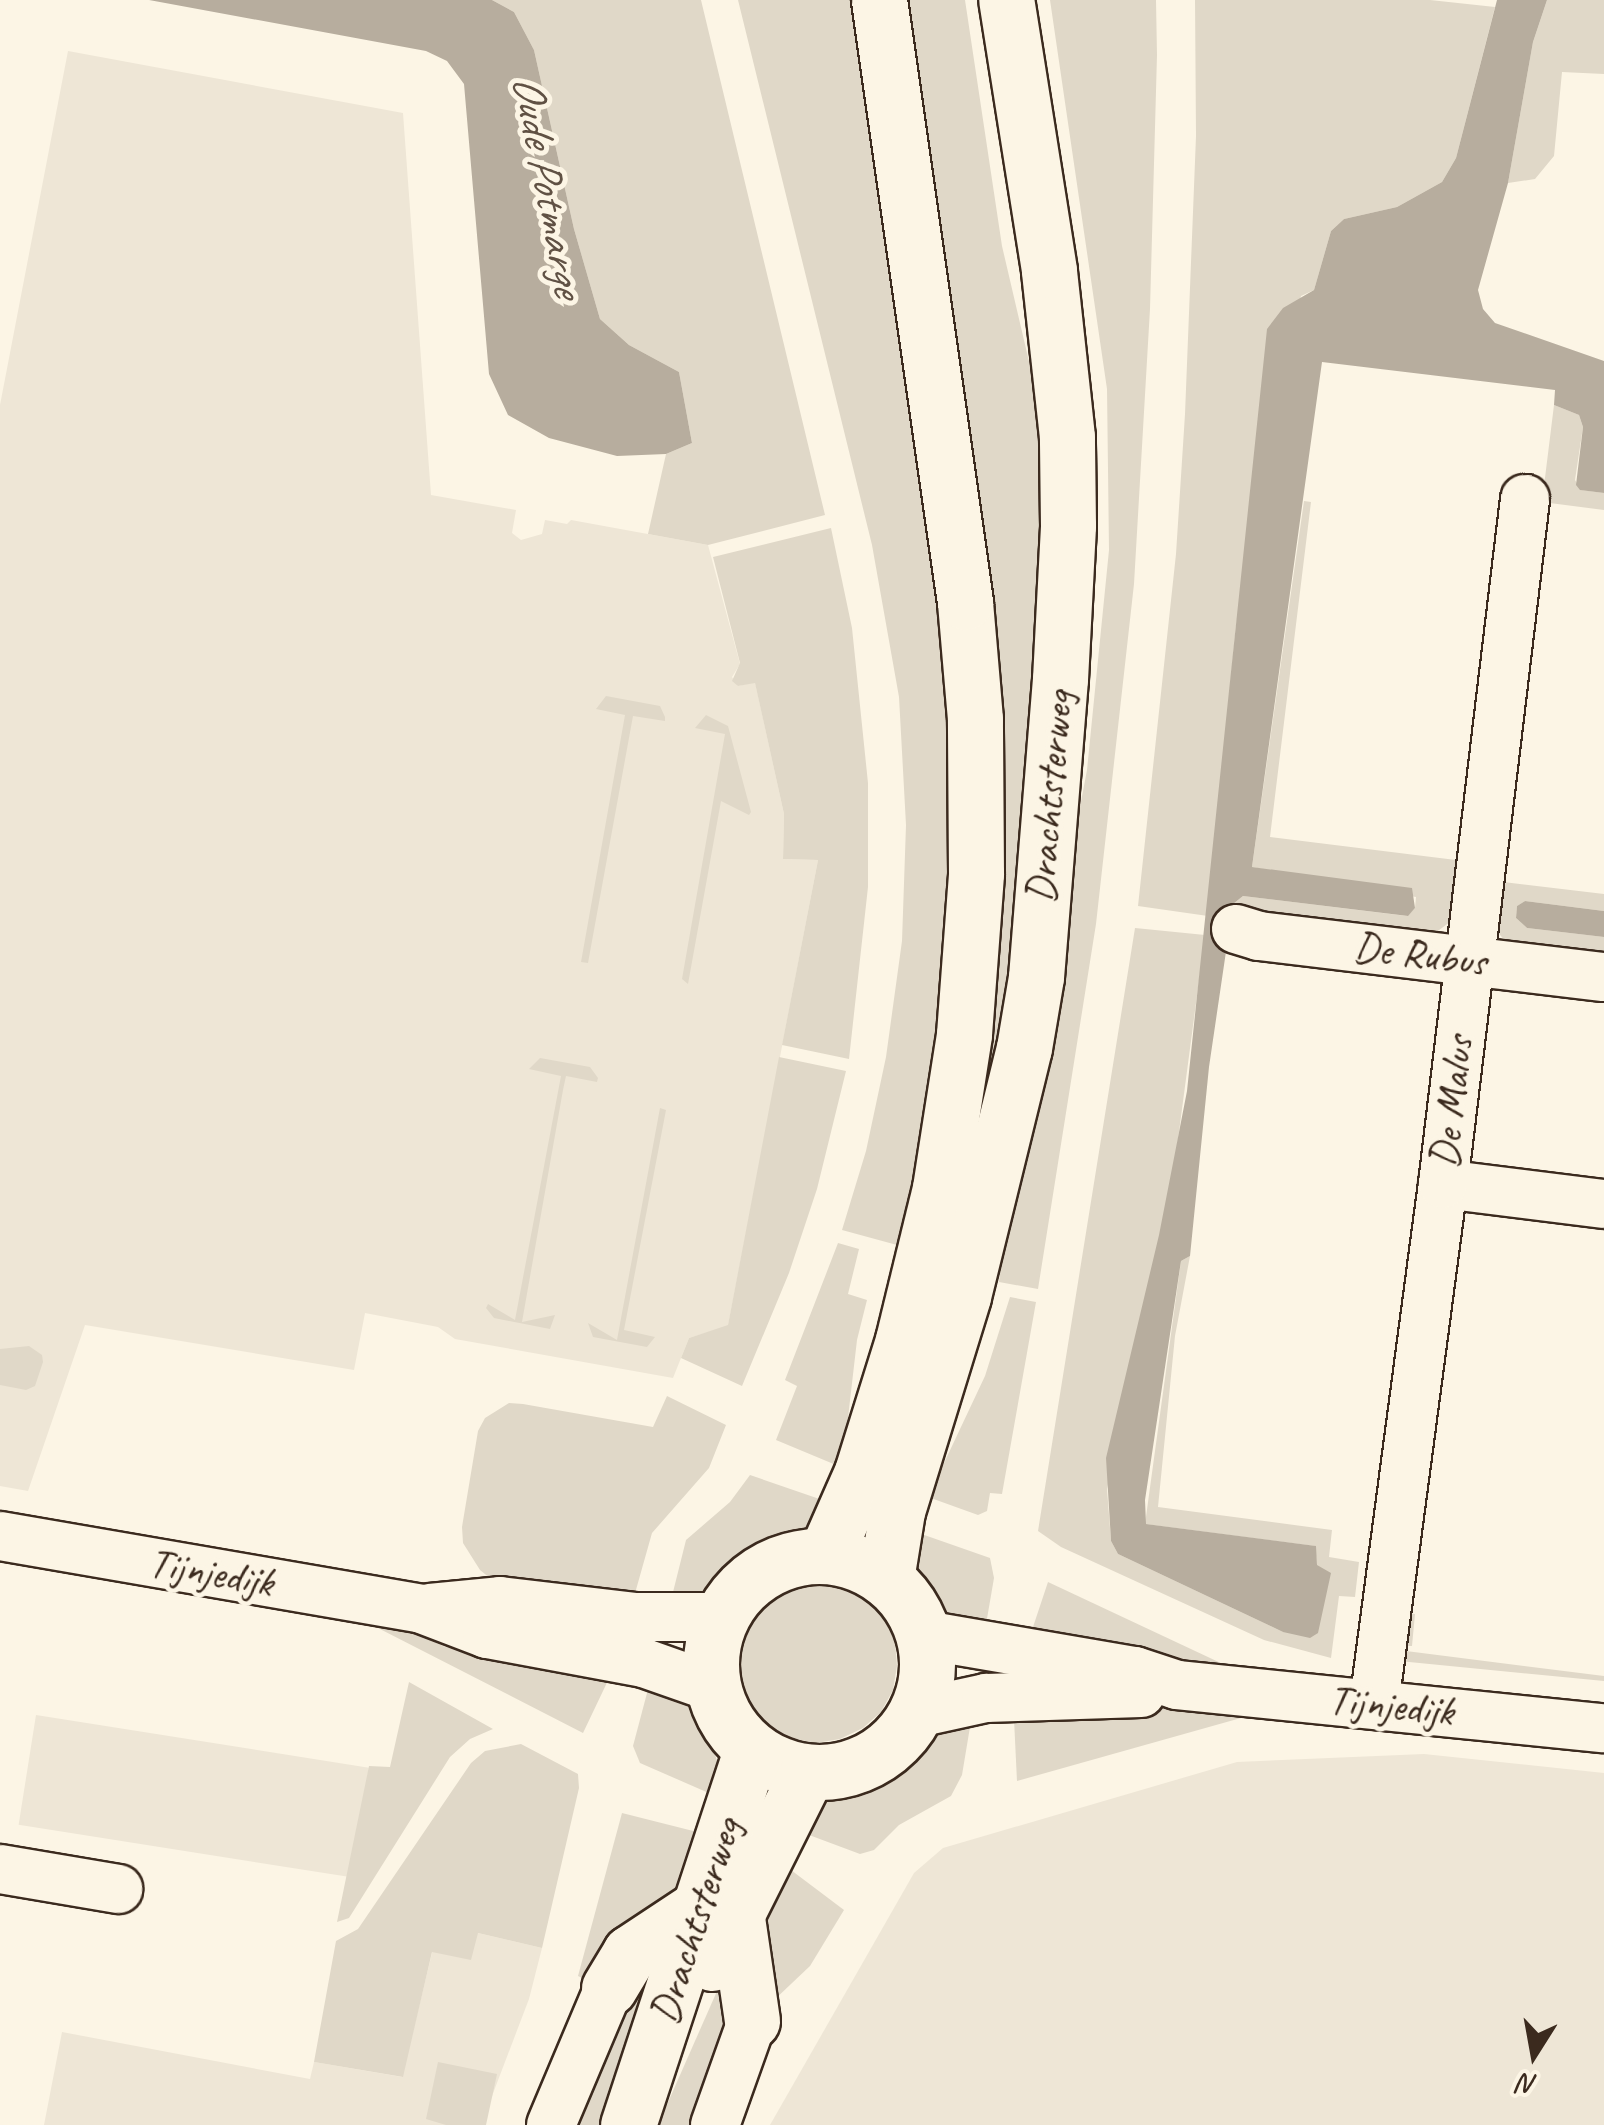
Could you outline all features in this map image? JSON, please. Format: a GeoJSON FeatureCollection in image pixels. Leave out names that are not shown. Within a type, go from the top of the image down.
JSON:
{"type":"FeatureCollection","features":[{"type":"Feature","properties":{"kind":"main road","name":"Drachtsterweg"},"geometry":{"type":"LineString","coordinates":[[825,1556],[862,1472],[908,1321],[940,1188],[964,1034],[977,842],[975,719],[966,602],[880,0]]}},
{"type":"Feature","properties":{"kind":"main road","name":"Drachtsterweg"},"geometry":{"type":"LineString","coordinates":[[886,1578],[897,1511],[968,1276],[1024,1048],[1036,977],[1060,679],[1068,525],[1066,420],[1054,303],[1006,0]]}},
{"type":"Feature","properties":{"kind":"main road"},"geometry":{"type":"LineString","coordinates":[[825,1556],[857,1563],[886,1578],[909,1604],[924,1636],[928,1675],[917,1713],[898,1740],[871,1760],[840,1771],[806,1773],[778,1765],[751,1750],[726,1722],[712,1687],[710,1652],[720,1617],[752,1578],[800,1557],[825,1556]]}},
{"type":"Feature","properties":{"kind":"main road","name":"Drachtsterweg"},"geometry":{"type":"LineString","coordinates":[[635,2109],[717,1910],[751,1750]]}},
{"type":"Feature","properties":{"kind":"main road","name":"Drachtsterweg"},"geometry":{"type":"LineString","coordinates":[[717,1910],[806,1773]]}},
{"type":"Feature","properties":{"kind":"main road"},"geometry":{"type":"LineString","coordinates":[[610,1988],[630,1953],[717,1910],[752,2021]]}},
{"type":"Feature","properties":{"kind":"street","name":"De Malus"},"geometry":{"type":"LineString","coordinates":[[1374,1704],[1443,1184],[1525,500]]}},
{"type":"Feature","properties":{"kind":"street","name":"De Rubus"},"geometry":{"type":"LineString","coordinates":[[1236,929],[1259,936],[1604,976]]}},
{"type":"Feature","properties":{"kind":"street"},"geometry":{"type":"LineString","coordinates":[[1443,1184],[1604,1204]]}},
{"type":"Feature","properties":{"kind":"street","name":"Tijnjedijk"},"geometry":{"type":"LineString","coordinates":[[0,1536],[422,1609],[487,1634],[644,1663],[712,1687]]}},
{"type":"Feature","properties":{"kind":"street","name":"Tijnjedijk"},"geometry":{"type":"LineString","coordinates":[[422,1609],[500,1601],[636,1617],[720,1617]]}},
{"type":"Feature","properties":{"kind":"street","name":"Tijnjedijk"},"geometry":{"type":"LineString","coordinates":[[924,1636],[1135,1671],[1177,1685],[1604,1728]]}},
{"type":"Feature","properties":{"kind":"street","name":"Tijnjedijk"},"geometry":{"type":"LineString","coordinates":[[917,1713],[986,1698],[1133,1694],[1177,1685]]}},
{"type":"Feature","properties":{"kind":"street"},"geometry":{"type":"LineString","coordinates":[[0,1869],[118,1890]]}},
{"type":"Feature","properties":{"kind":"street","name":"Drachtsterweg"},"geometry":{"type":"LineString","coordinates":[[550,2125],[610,1988]]}},
{"type":"Feature","properties":{"kind":"street","name":"Drachtsterweg"},"geometry":{"type":"LineString","coordinates":[[714,2125],[752,2021]]}},
{"type":"Feature","properties":{"kind":"shaded area"},"geometry":{"type":"Polygon","coordinates":[[[492,0],[701,0],[825,515],[708,545],[648,534],[666,454],[692,443],[679,372],[629,345],[600,319],[574,229],[534,50],[514,12],[492,0]]]}},
{"type":"Feature","properties":{"kind":"shaded area"},"geometry":{"type":"Polygon","coordinates":[[[738,0],[868,0],[959,644],[945,1088],[897,1245],[842,1230],[866,1151],[886,1057],[902,941],[906,825],[899,697],[872,545],[738,0]]]}},
{"type":"Feature","properties":{"kind":"shaded area"},"geometry":{"type":"Polygon","coordinates":[[[891,0],[965,0],[1002,246],[1045,430],[1025,956],[915,1339],[985,941],[891,0]]]}},
{"type":"Feature","properties":{"kind":"shaded area"},"geometry":{"type":"Polygon","coordinates":[[[1050,0],[1156,0],[1157,55],[1150,309],[1134,584],[1096,924],[1038,1289],[999,1282],[1009,1180],[1087,770],[1109,550],[1107,389],[1050,0]]]}},
{"type":"Feature","properties":{"kind":"shaded area"},"geometry":{"type":"Polygon","coordinates":[[[1195,0],[1430,0],[1495,7],[1456,158],[1442,182],[1397,207],[1344,219],[1331,231],[1314,290],[1301,296],[1236,625],[1208,916],[1138,906],[1176,554],[1185,414],[1196,136],[1195,0]]]}},
{"type":"Feature","properties":{"kind":"shaded area"},"geometry":{"type":"Polygon","coordinates":[[[1547,0],[1604,0],[1604,74],[1562,72],[1554,156],[1535,179],[1508,183],[1533,42],[1547,0]]]}},
{"type":"Feature","properties":{"kind":"shaded area"},"geometry":{"type":"Polygon","coordinates":[[[68,51],[403,113],[431,495],[516,510],[512,533],[521,540],[542,534],[545,520],[567,524],[571,520],[708,545],[740,664],[732,677],[738,686],[755,682],[784,814],[783,859],[818,860],[728,1326],[689,1338],[673,1378],[455,1339],[438,1327],[365,1313],[354,1370],[85,1325],[28,1491],[0,1486],[0,405],[68,51]]]}},
{"type":"Feature","properties":{"kind":"shaded area"},"geometry":{"type":"Polygon","coordinates":[[[1554,405],[1579,415],[1583,427],[1575,480],[1581,490],[1604,493],[1604,510],[1542,502],[1554,405]]]}},
{"type":"Feature","properties":{"kind":"shaded area"},"geometry":{"type":"Polygon","coordinates":[[[1304,501],[1311,502],[1270,837],[1464,861],[1450,922],[1431,936],[1231,916],[1233,904],[1243,896],[1407,916],[1415,908],[1416,897],[1252,867],[1304,501]]]}},
{"type":"Feature","properties":{"kind":"shaded area"},"geometry":{"type":"Polygon","coordinates":[[[831,528],[852,628],[868,783],[868,887],[849,1059],[782,1045],[818,860],[783,859],[784,814],[755,683],[738,686],[732,681],[740,663],[713,557],[831,528]]]}},
{"type":"Feature","properties":{"kind":"shaded area"},"geometry":{"type":"Polygon","coordinates":[[[606,696],[660,706],[665,721],[633,716],[588,963],[581,962],[625,715],[596,709],[606,696]]]}},
{"type":"Feature","properties":{"kind":"shaded area"},"geometry":{"type":"Polygon","coordinates":[[[706,715],[728,726],[751,812],[749,815],[721,801],[688,984],[682,979],[725,734],[695,728],[706,715]]]}},
{"type":"Feature","properties":{"kind":"shaded area"},"geometry":{"type":"Polygon","coordinates":[[[1495,881],[1604,894],[1604,911],[1525,901],[1517,906],[1516,918],[1527,928],[1604,937],[1604,959],[1506,942],[1495,929],[1495,881]]]}},
{"type":"Feature","properties":{"kind":"shaded area"},"geometry":{"type":"Polygon","coordinates":[[[1135,928],[1205,935],[1175,1162],[1107,1489],[1111,1541],[1118,1554],[1283,1632],[1317,1565],[1315,1546],[1145,1524],[1181,1261],[1190,1256],[1175,1336],[1158,1507],[1332,1530],[1329,1557],[1359,1562],[1355,1597],[1339,1596],[1331,1658],[1264,1640],[1061,1547],[1038,1531],[1135,928]]]}},
{"type":"Feature","properties":{"kind":"shaded area"},"geometry":{"type":"Polygon","coordinates":[[[779,1057],[846,1071],[817,1189],[789,1273],[742,1386],[681,1358],[689,1338],[728,1325],[779,1057]]]}},
{"type":"Feature","properties":{"kind":"shaded area"},"geometry":{"type":"Polygon","coordinates":[[[540,1058],[590,1067],[598,1078],[597,1082],[566,1076],[563,1090],[522,1322],[555,1315],[550,1329],[494,1318],[486,1308],[488,1304],[515,1320],[561,1076],[529,1069],[540,1058]]]}},
{"type":"Feature","properties":{"kind":"shaded area"},"geometry":{"type":"Polygon","coordinates":[[[660,1108],[666,1110],[624,1330],[655,1337],[647,1347],[593,1337],[588,1323],[617,1340],[660,1108]]]}},
{"type":"Feature","properties":{"kind":"shaded area"},"geometry":{"type":"Polygon","coordinates":[[[838,1243],[859,1249],[848,1294],[867,1300],[857,1340],[846,1435],[836,1465],[776,1440],[797,1386],[785,1380],[838,1243]]]}},
{"type":"Feature","properties":{"kind":"shaded area"},"geometry":{"type":"Polygon","coordinates":[[[1010,1297],[1036,1302],[1002,1494],[990,1493],[987,1511],[978,1515],[928,1497],[985,1376],[1010,1297]]]}},
{"type":"Feature","properties":{"kind":"shaded area"},"geometry":{"type":"Polygon","coordinates":[[[29,1346],[42,1355],[35,1386],[26,1390],[0,1385],[0,1349],[29,1346]]]}},
{"type":"Feature","properties":{"kind":"shaded area"},"geometry":{"type":"Polygon","coordinates":[[[667,1396],[726,1425],[709,1468],[652,1533],[632,1604],[502,1588],[480,1570],[463,1543],[462,1527],[478,1431],[485,1418],[509,1403],[653,1427],[667,1396]]]}},
{"type":"Feature","properties":{"kind":"shaded area"},"geometry":{"type":"Polygon","coordinates":[[[750,1475],[834,1504],[798,1535],[756,1554],[696,1598],[670,1604],[686,1540],[730,1502],[750,1475]]]}},
{"type":"Feature","properties":{"kind":"shaded area"},"geometry":{"type":"Polygon","coordinates":[[[910,1530],[990,1558],[994,1578],[984,1636],[955,1623],[925,1593],[912,1559],[910,1530]]]}},
{"type":"Feature","properties":{"kind":"shaded area"},"geometry":{"type":"Polygon","coordinates":[[[1048,1582],[1225,1665],[1223,1670],[1028,1642],[1048,1582]]]}},
{"type":"Feature","properties":{"kind":"shaded area"},"geometry":{"type":"Polygon","coordinates":[[[821,1584],[845,1589],[867,1601],[884,1619],[895,1641],[897,1666],[893,1690],[881,1712],[863,1728],[840,1739],[816,1743],[791,1738],[769,1726],[752,1708],[742,1685],[739,1661],[743,1636],[756,1614],[774,1597],[796,1587],[821,1584]]]}},
{"type":"Feature","properties":{"kind":"shaded area"},"geometry":{"type":"Polygon","coordinates":[[[1405,1613],[1415,1614],[1412,1646],[1406,1646],[1406,1651],[1604,1676],[1604,1681],[1399,1661],[1405,1613]]]}},
{"type":"Feature","properties":{"kind":"shaded area"},"geometry":{"type":"Polygon","coordinates":[[[375,1620],[399,1625],[445,1647],[613,1670],[583,1733],[376,1627],[375,1620]]]}},
{"type":"Feature","properties":{"kind":"shaded area"},"geometry":{"type":"Polygon","coordinates":[[[651,1678],[695,1712],[707,1732],[720,1769],[711,1794],[640,1763],[633,1746],[651,1678]]]}},
{"type":"Feature","properties":{"kind":"shaded area"},"geometry":{"type":"Polygon","coordinates":[[[409,1682],[493,1729],[470,1739],[450,1757],[349,1918],[337,1922],[369,1766],[390,1767],[409,1682]]]}},
{"type":"Feature","properties":{"kind":"shaded area"},"geometry":{"type":"Polygon","coordinates":[[[1160,1705],[1249,1712],[1248,1716],[1017,1781],[1014,1719],[1160,1705]]]}},
{"type":"Feature","properties":{"kind":"shaded area"},"geometry":{"type":"Polygon","coordinates":[[[36,1715],[369,1768],[351,1877],[19,1825],[36,1715]]]}},
{"type":"Feature","properties":{"kind":"shaded area"},"geometry":{"type":"Polygon","coordinates":[[[972,1715],[962,1775],[951,1796],[899,1825],[874,1850],[860,1854],[793,1829],[818,1804],[892,1774],[939,1729],[972,1715]]]}},
{"type":"Feature","properties":{"kind":"shaded area"},"geometry":{"type":"Polygon","coordinates":[[[521,1744],[578,1774],[579,1788],[542,1948],[478,1933],[471,1960],[432,1952],[403,2077],[314,2062],[336,1941],[358,1929],[471,1763],[485,1751],[521,1744]]]}},
{"type":"Feature","properties":{"kind":"shaded area"},"geometry":{"type":"Polygon","coordinates":[[[1424,1754],[1604,1773],[1604,2125],[770,2125],[914,1873],[943,1848],[1237,1762],[1424,1754]]]}},
{"type":"Feature","properties":{"kind":"shaded area"},"geometry":{"type":"Polygon","coordinates":[[[622,1813],[709,1835],[701,1864],[595,1984],[578,1976],[622,1813]]]}},
{"type":"Feature","properties":{"kind":"shaded area"},"geometry":{"type":"Polygon","coordinates":[[[779,1861],[844,1910],[810,1966],[772,2002],[758,1907],[779,1861]]]}},
{"type":"Feature","properties":{"kind":"shaded area"},"geometry":{"type":"Polygon","coordinates":[[[439,1924],[542,1948],[529,1999],[481,2125],[44,2125],[62,2032],[310,2079],[314,2062],[402,2077],[439,1924]]]}},
{"type":"Feature","properties":{"kind":"shaded area"},"geometry":{"type":"Polygon","coordinates":[[[663,1964],[599,2125],[572,2125],[634,1975],[663,1964]]]}},
{"type":"Feature","properties":{"kind":"shaded area"},"geometry":{"type":"Polygon","coordinates":[[[725,1973],[735,1998],[693,2125],[658,2125],[725,1973]]]}},
{"type":"Feature","properties":{"kind":"shaded area"},"geometry":{"type":"Polygon","coordinates":[[[438,2062],[497,2074],[486,2125],[446,2125],[426,2119],[438,2062]]]}},
{"type":"Feature","properties":{"kind":"water","name":"Oude Potmarge"},"geometry":{"type":"Polygon","coordinates":[[[149,0],[492,0],[514,12],[534,50],[574,229],[600,319],[629,345],[679,372],[692,443],[666,454],[617,456],[549,438],[508,415],[489,374],[464,84],[447,61],[426,51],[149,0]]]}},
{"type":"Feature","properties":{"kind":"water"},"geometry":{"type":"Polygon","coordinates":[[[1497,0],[1547,0],[1533,42],[1508,183],[1478,290],[1483,309],[1495,323],[1604,361],[1604,493],[1580,490],[1576,485],[1583,427],[1579,415],[1554,405],[1555,390],[1322,362],[1252,867],[1412,888],[1415,908],[1408,916],[1243,896],[1233,904],[1209,1067],[1190,1256],[1181,1261],[1145,1500],[1146,1524],[1316,1546],[1317,1565],[1331,1573],[1318,1633],[1310,1638],[1283,1632],[1118,1554],[1111,1541],[1106,1458],[1159,1235],[1187,1091],[1267,329],[1283,308],[1314,290],[1331,231],[1344,219],[1397,207],[1442,182],[1456,158],[1497,0]]]}},
{"type":"Feature","properties":{"kind":"water"},"geometry":{"type":"Polygon","coordinates":[[[1525,901],[1604,911],[1604,937],[1527,928],[1516,918],[1517,906],[1525,901]]]}}]}
